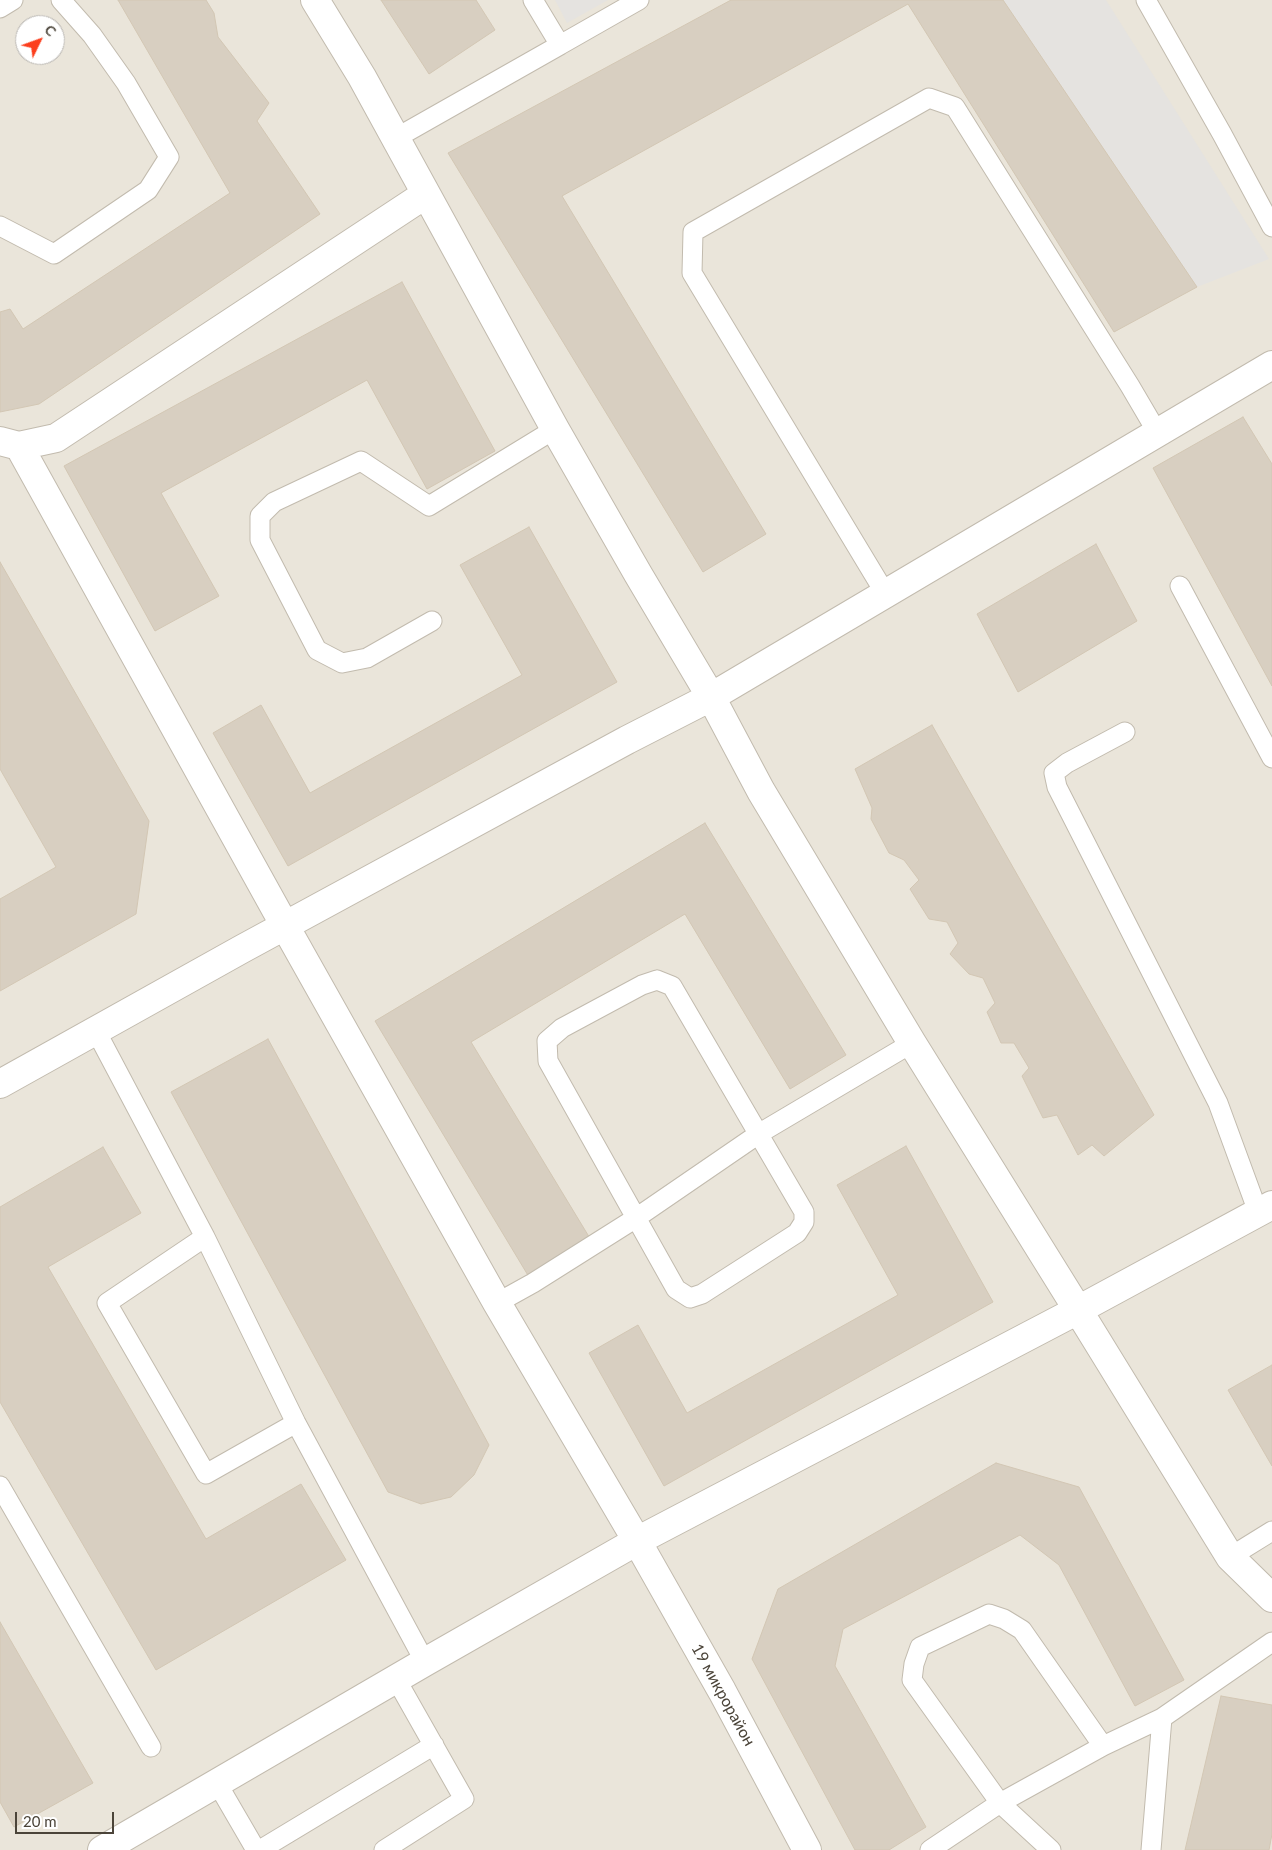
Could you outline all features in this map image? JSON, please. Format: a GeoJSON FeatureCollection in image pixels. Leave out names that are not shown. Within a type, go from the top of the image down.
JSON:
{"type":"FeatureCollection","features":[{"type":"Feature","properties":{"kind":"street"},"geometry":{"type":"LineString","coordinates":[[315,0],[362,77],[555,429],[711,697],[761,791],[912,1043],[1230,1557],[1272,1598]]}},
{"type":"Feature","properties":{"kind":"street"},"geometry":{"type":"LineString","coordinates":[[10,443],[56,438],[426,194]]}},
{"type":"Feature","properties":{"kind":"street"},"geometry":{"type":"LineString","coordinates":[[0,1084],[285,926],[627,740],[711,697],[1272,365]]}},
{"type":"Feature","properties":{"kind":"street","name":"19 микрорайон"},"geometry":{"type":"LineString","coordinates":[[10,443],[498,1303],[638,1541],[722,1691],[807,1850]]}},
{"type":"Feature","properties":{"kind":"street"},"geometry":{"type":"LineString","coordinates":[[102,1850],[425,1662],[638,1541],[1078,1310],[1265,1209]]}},
{"type":"Feature","properties":{"kind":"lane"},"geometry":{"type":"LineString","coordinates":[[0,8],[13,0]]}},
{"type":"Feature","properties":{"kind":"lane"},"geometry":{"type":"LineString","coordinates":[[0,226],[54,254],[148,190],[168,157],[126,84],[92,35],[61,0]]}},
{"type":"Feature","properties":{"kind":"lane"},"geometry":{"type":"LineString","coordinates":[[533,0],[560,45]]}},
{"type":"Feature","properties":{"kind":"lane"},"geometry":{"type":"LineString","coordinates":[[396,138],[639,0]]}},
{"type":"Feature","properties":{"kind":"lane"},"geometry":{"type":"LineString","coordinates":[[1146,0],[1272,226]]}},
{"type":"Feature","properties":{"kind":"lane"},"geometry":{"type":"LineString","coordinates":[[885,593],[692,273],[693,232],[929,98],[955,107],[1157,432]]}},
{"type":"Feature","properties":{"kind":"lane"},"geometry":{"type":"LineString","coordinates":[[432,620],[367,658],[342,663],[317,650],[260,540],[260,516],[274,502],[361,462],[429,506],[555,429]]}},
{"type":"Feature","properties":{"kind":"lane"},"geometry":{"type":"LineString","coordinates":[[1180,586],[1272,758]]}},
{"type":"Feature","properties":{"kind":"lane"},"geometry":{"type":"LineString","coordinates":[[1125,732],[1067,763],[1054,773],[1057,787],[1218,1103],[1265,1209]]}},
{"type":"Feature","properties":{"kind":"lane"},"geometry":{"type":"LineString","coordinates":[[658,980],[672,986],[760,1133],[804,1212],[804,1222],[796,1233],[702,1294],[690,1298],[676,1288],[548,1061],[547,1041],[562,1028],[642,985],[658,980]]}},
{"type":"Feature","properties":{"kind":"lane"},"geometry":{"type":"LineString","coordinates":[[96,1031],[205,1237],[296,1424],[425,1662]]}},
{"type":"Feature","properties":{"kind":"lane"},"geometry":{"type":"LineString","coordinates":[[498,1303],[636,1218],[760,1133],[912,1043]]}},
{"type":"Feature","properties":{"kind":"lane"},"geometry":{"type":"LineString","coordinates":[[205,1237],[107,1303],[206,1474],[296,1424]]}},
{"type":"Feature","properties":{"kind":"lane"},"geometry":{"type":"LineString","coordinates":[[0,1486],[151,1747]]}},
{"type":"Feature","properties":{"kind":"lane"},"geometry":{"type":"LineString","coordinates":[[1230,1557],[1272,1531]]}},
{"type":"Feature","properties":{"kind":"lane"},"geometry":{"type":"LineString","coordinates":[[1050,1850],[1000,1803],[912,1680],[914,1664],[920,1647],[989,1614],[1004,1619],[1022,1630],[1103,1746]]}},
{"type":"Feature","properties":{"kind":"lane"},"geometry":{"type":"LineString","coordinates":[[930,1850],[1000,1803],[1103,1746],[1162,1718],[1272,1642]]}},
{"type":"Feature","properties":{"kind":"lane"},"geometry":{"type":"LineString","coordinates":[[384,1850],[464,1799],[396,1679]]}},
{"type":"Feature","properties":{"kind":"lane"},"geometry":{"type":"LineString","coordinates":[[1151,1850],[1162,1718]]}},
{"type":"Feature","properties":{"kind":"lane"},"geometry":{"type":"LineString","coordinates":[[217,1783],[258,1850],[434,1745]]}},
{"type":"Feature","properties":{"kind":"shaded area"},"geometry":{"type":"Polygon","coordinates":[[[0,0],[1272,0],[1272,1850],[0,1850],[0,0]]]}},
{"type":"Feature","properties":{"kind":"shaded area"},"geometry":{"type":"Polygon","coordinates":[[[555,0],[608,0],[567,23],[555,0]]]}},
{"type":"Feature","properties":{"kind":"shaded area"},"geometry":{"type":"Polygon","coordinates":[[[1003,0],[1106,0],[1269,259],[1197,287],[1003,0]]]}},
{"type":"Feature","properties":{"kind":"building"},"geometry":{"type":"Polygon","coordinates":[[[118,0],[206,0],[214,13],[218,37],[269,103],[257,121],[320,214],[39,404],[0,412],[0,312],[10,309],[23,329],[230,193],[118,0]]]}},
{"type":"Feature","properties":{"kind":"building"},"geometry":{"type":"Polygon","coordinates":[[[381,0],[476,0],[495,30],[429,74],[381,0]]]}},
{"type":"Feature","properties":{"kind":"building"},"geometry":{"type":"Polygon","coordinates":[[[731,0],[1003,0],[1197,287],[1114,332],[908,4],[562,196],[766,534],[703,572],[448,153],[731,0]]]}},
{"type":"Feature","properties":{"kind":"building"},"geometry":{"type":"Polygon","coordinates":[[[402,282],[495,451],[427,489],[367,380],[161,493],[219,596],[155,631],[64,466],[402,282]]]}},
{"type":"Feature","properties":{"kind":"building"},"geometry":{"type":"Polygon","coordinates":[[[1243,417],[1272,464],[1272,686],[1153,468],[1243,417]]]}},
{"type":"Feature","properties":{"kind":"building"},"geometry":{"type":"Polygon","coordinates":[[[529,527],[617,682],[288,866],[213,733],[261,705],[310,793],[522,675],[460,565],[529,527]]]}},
{"type":"Feature","properties":{"kind":"building"},"geometry":{"type":"Polygon","coordinates":[[[1096,544],[1137,621],[1018,692],[977,614],[1096,544]]]}},
{"type":"Feature","properties":{"kind":"building"},"geometry":{"type":"Polygon","coordinates":[[[0,562],[149,821],[136,914],[0,991],[0,899],[56,867],[0,769],[0,562]]]}},
{"type":"Feature","properties":{"kind":"building"},"geometry":{"type":"Polygon","coordinates":[[[932,725],[1154,1115],[1104,1156],[1092,1145],[1078,1155],[1057,1115],[1043,1118],[1022,1076],[1029,1068],[1014,1043],[1001,1043],[987,1012],[995,1003],[983,978],[969,974],[950,954],[958,943],[947,922],[929,919],[910,889],[919,880],[904,860],[889,853],[871,819],[872,808],[855,769],[932,725]]]}},
{"type":"Feature","properties":{"kind":"building"},"geometry":{"type":"Polygon","coordinates":[[[705,823],[846,1055],[790,1089],[685,914],[471,1042],[591,1240],[529,1277],[375,1021],[705,823]]]}},
{"type":"Feature","properties":{"kind":"building"},"geometry":{"type":"Polygon","coordinates":[[[268,1039],[489,1445],[474,1475],[451,1497],[421,1504],[388,1492],[171,1092],[268,1039]]]}},
{"type":"Feature","properties":{"kind":"building"},"geometry":{"type":"Polygon","coordinates":[[[906,1146],[993,1302],[664,1486],[589,1353],[638,1325],[687,1413],[898,1295],[837,1185],[906,1146]]]}},
{"type":"Feature","properties":{"kind":"building"},"geometry":{"type":"Polygon","coordinates":[[[103,1147],[141,1213],[48,1267],[206,1539],[301,1484],[346,1560],[156,1670],[0,1402],[0,1207],[103,1147]]]}},
{"type":"Feature","properties":{"kind":"building"},"geometry":{"type":"Polygon","coordinates":[[[1272,1365],[1272,1466],[1228,1390],[1272,1365]]]}},
{"type":"Feature","properties":{"kind":"building"},"geometry":{"type":"Polygon","coordinates":[[[996,1463],[1079,1487],[1184,1680],[1135,1706],[1059,1565],[1020,1535],[843,1629],[835,1666],[926,1827],[889,1850],[855,1850],[752,1659],[778,1589],[996,1463]]]}},
{"type":"Feature","properties":{"kind":"building"},"geometry":{"type":"Polygon","coordinates":[[[0,1622],[93,1783],[14,1827],[0,1802],[0,1622]]]}},
{"type":"Feature","properties":{"kind":"building"},"geometry":{"type":"Polygon","coordinates":[[[1221,1696],[1272,1705],[1272,1834],[1269,1850],[1185,1850],[1221,1696]]]}}]}
